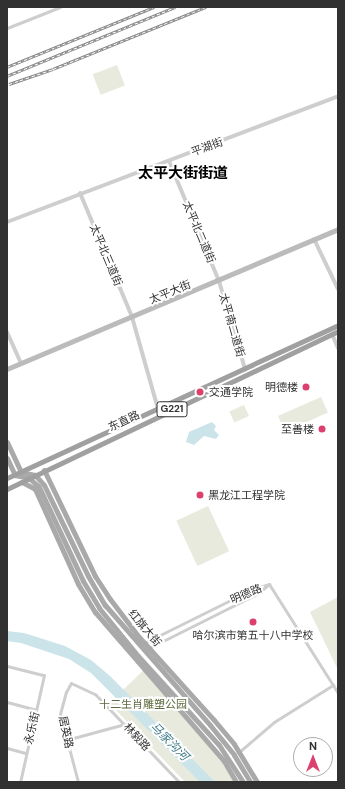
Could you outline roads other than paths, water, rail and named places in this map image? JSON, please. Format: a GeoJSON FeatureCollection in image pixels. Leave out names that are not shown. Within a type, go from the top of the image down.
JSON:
{"type":"FeatureCollection","features":[{"type":"Feature","properties":{"kind":"highway","name":"东直路"},"geometry":{"type":"LineString","coordinates":[[7,478],[338,325]]}},
{"type":"Feature","properties":{"kind":"highway","name":"东直路"},"geometry":{"type":"LineString","coordinates":[[7,489],[44,470],[338,332]]}},
{"type":"Feature","properties":{"kind":"main road","name":"太平大街"},"geometry":{"type":"LineString","coordinates":[[7,369],[219,281],[338,229]]}},
{"type":"Feature","properties":{"kind":"main road"},"geometry":{"type":"LineString","coordinates":[[7,442],[21,472],[35,475],[41,486]]}},
{"type":"Feature","properties":{"kind":"main road"},"geometry":{"type":"LineString","coordinates":[[7,458],[15,475],[29,478],[41,486]]}},
{"type":"Feature","properties":{"kind":"main road","name":"红旗大街"},"geometry":{"type":"LineString","coordinates":[[44,470],[95,576],[141,644]]}},
{"type":"Feature","properties":{"kind":"main road"},"geometry":{"type":"LineString","coordinates":[[22,482],[35,489],[78,584],[95,612],[224,761],[236,782]]}},
{"type":"Feature","properties":{"kind":"main road","name":"红旗大街"},"geometry":{"type":"LineString","coordinates":[[41,486],[88,576],[120,624],[147,650],[236,754],[257,782]]}},
{"type":"Feature","properties":{"kind":"main road","name":"红旗大街"},"geometry":{"type":"LineString","coordinates":[[41,486],[83,581],[99,608],[138,656],[219,745],[243,782]]}},
{"type":"Feature","properties":{"kind":"main road","name":"红旗大街"},"geometry":{"type":"LineString","coordinates":[[236,754],[250,782]]}},
{"type":"Feature","properties":{"kind":"street"},"geometry":{"type":"LineString","coordinates":[[7,28],[60,7]]}},
{"type":"Feature","properties":{"kind":"street","name":"平湖街"},"geometry":{"type":"LineString","coordinates":[[7,222],[338,96]]}},
{"type":"Feature","properties":{"kind":"street","name":"太平北二道街"},"geometry":{"type":"LineString","coordinates":[[169,161],[219,281]]}},
{"type":"Feature","properties":{"kind":"street","name":"太平北三道街"},"geometry":{"type":"LineString","coordinates":[[80,193],[132,317],[158,409]]}},
{"type":"Feature","properties":{"kind":"street"},"geometry":{"type":"LineString","coordinates":[[314,239],[338,289]]}},
{"type":"Feature","properties":{"kind":"street","name":"太平南二道街"},"geometry":{"type":"LineString","coordinates":[[219,281],[245,369]]}},
{"type":"Feature","properties":{"kind":"street"},"geometry":{"type":"LineString","coordinates":[[7,332],[21,363]]}},
{"type":"Feature","properties":{"kind":"street"},"geometry":{"type":"LineString","coordinates":[[332,334],[338,348]]}},
{"type":"Feature","properties":{"kind":"street"},"geometry":{"type":"LineString","coordinates":[[269,584],[338,693]]}},
{"type":"Feature","properties":{"kind":"street","name":"明德路"},"geometry":{"type":"LineString","coordinates":[[141,644],[253,589],[269,584]]}},
{"type":"Feature","properties":{"kind":"street","name":"明德路"},"geometry":{"type":"LineString","coordinates":[[147,650],[257,594],[269,584]]}},
{"type":"Feature","properties":{"kind":"street","name":"永乐街"},"geometry":{"type":"LineString","coordinates":[[7,666],[44,675],[20,782]]}},
{"type":"Feature","properties":{"kind":"street","name":"林毅路"},"geometry":{"type":"LineString","coordinates":[[71,683],[95,694],[179,782]]}},
{"type":"Feature","properties":{"kind":"street","name":"居英路"},"geometry":{"type":"LineString","coordinates":[[71,683],[66,692],[60,714],[78,782]]}},
{"type":"Feature","properties":{"kind":"street"},"geometry":{"type":"LineString","coordinates":[[236,754],[274,722],[333,685]]}},
{"type":"Feature","properties":{"kind":"street"},"geometry":{"type":"LineString","coordinates":[[7,702],[36,710]]}},
{"type":"Feature","properties":{"kind":"street"},"geometry":{"type":"LineString","coordinates":[[66,740],[125,724]]}},
{"type":"Feature","properties":{"kind":"street"},"geometry":{"type":"LineString","coordinates":[[7,748],[26,753]]}},
{"type":"Feature","properties":{"kind":"water"},"geometry":{"type":"Polygon","coordinates":[[[212,422],[216,426],[214,430],[219,435],[216,439],[204,436],[194,445],[186,442],[189,432],[212,422]]]}},
{"type":"Feature","properties":{"kind":"water","name":"马家沟河"},"geometry":{"type":"Polygon","coordinates":[[[7,631],[24,633],[65,646],[91,660],[110,676],[215,782],[200,782],[91,673],[69,659],[21,643],[7,641],[7,631]]]}},
{"type":"Feature","properties":{"kind":"railway"},"geometry":{"type":"LineString","coordinates":[[7,67],[154,7]]}},
{"type":"Feature","properties":{"kind":"railway"},"geometry":{"type":"LineString","coordinates":[[7,76],[175,7]]}},
{"type":"Feature","properties":{"kind":"railway"},"geometry":{"type":"LineString","coordinates":[[9,84],[53,69],[206,7]]}},
{"type":"Feature","properties":{"kind":"place","name":"明德楼"},"geometry":{"type":"Point","coordinates":[306,387]}},
{"type":"Feature","properties":{"kind":"place","name":"交通学院"},"geometry":{"type":"Point","coordinates":[200,392]}},
{"type":"Feature","properties":{"kind":"place","name":"至善楼"},"geometry":{"type":"Point","coordinates":[322,429]}},
{"type":"Feature","properties":{"kind":"place","name":"黑龙江工程学院"},"geometry":{"type":"Point","coordinates":[200,495]}},
{"type":"Feature","properties":{"kind":"place","name":"哈尔滨市第五十八中学校"},"geometry":{"type":"Point","coordinates":[253,622]}},
{"type":"Feature","properties":{"kind":"district","name":"太平大街街道"},"geometry":{"type":"Point","coordinates":[183,174]}},
{"type":"Feature","properties":{"kind":"park label","name":"十二生肖雕塑公园"},"geometry":{"type":"Point","coordinates":[143,704]}}]}
